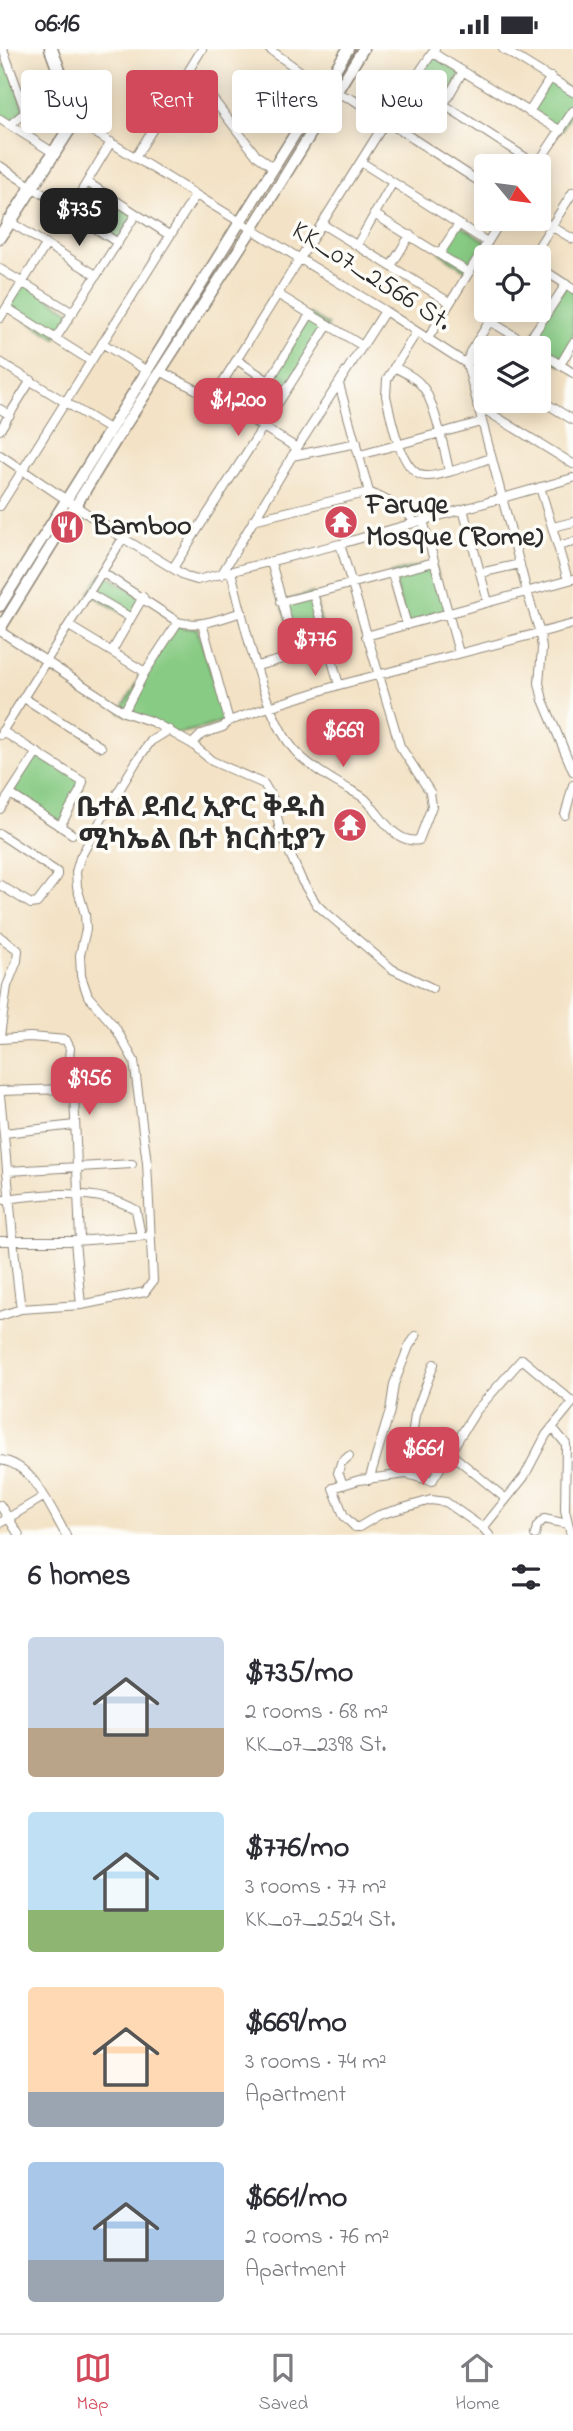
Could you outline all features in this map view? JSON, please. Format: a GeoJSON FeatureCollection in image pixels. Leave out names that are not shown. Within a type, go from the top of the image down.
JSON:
{"type":"FeatureCollection","features":[{"type":"Feature","properties":{"kind":"main road"},"geometry":{"type":"LineString","coordinates":[[46,49],[54,70]]}},
{"type":"Feature","properties":{"kind":"main road"},"geometry":{"type":"LineString","coordinates":[[51,49],[59,70]]}},
{"type":"Feature","properties":{"kind":"main road"},"geometry":{"type":"LineString","coordinates":[[0,237],[5,223],[64,133]]}},
{"type":"Feature","properties":{"kind":"street"},"geometry":{"type":"LineString","coordinates":[[4,49],[4,65],[24,111],[10,125]]}},
{"type":"Feature","properties":{"kind":"street"},"geometry":{"type":"LineString","coordinates":[[135,158],[202,49]]}},
{"type":"Feature","properties":{"kind":"street"},"geometry":{"type":"LineString","coordinates":[[270,49],[300,70]]}},
{"type":"Feature","properties":{"kind":"street"},"geometry":{"type":"LineString","coordinates":[[282,57],[288,49]]}},
{"type":"Feature","properties":{"kind":"street"},"geometry":{"type":"LineString","coordinates":[[335,70],[348,49]]}},
{"type":"Feature","properties":{"kind":"street"},"geometry":{"type":"LineString","coordinates":[[342,83],[363,49]]}},
{"type":"Feature","properties":{"kind":"street"},"geometry":{"type":"LineString","coordinates":[[503,49],[573,92]]}},
{"type":"Feature","properties":{"kind":"street"},"geometry":{"type":"LineString","coordinates":[[421,70],[434,51],[561,131]]}},
{"type":"Feature","properties":{"kind":"street"},"geometry":{"type":"LineString","coordinates":[[447,99],[463,71]]}},
{"type":"Feature","properties":{"kind":"street"},"geometry":{"type":"LineString","coordinates":[[529,112],[551,77]]}},
{"type":"Feature","properties":{"kind":"street"},"geometry":{"type":"LineString","coordinates":[[218,106],[256,155],[274,168]]}},
{"type":"Feature","properties":{"kind":"street"},"geometry":{"type":"LineString","coordinates":[[447,106],[519,154]]}},
{"type":"Feature","properties":{"kind":"street"},"geometry":{"type":"LineString","coordinates":[[544,154],[573,111]]}},
{"type":"Feature","properties":{"kind":"street"},"geometry":{"type":"LineString","coordinates":[[0,119],[52,152]]}},
{"type":"Feature","properties":{"kind":"street","name":"KK_07_2566 St."},"geometry":{"type":"LineString","coordinates":[[96,133],[385,311],[427,340],[474,363]]}},
{"type":"Feature","properties":{"kind":"street"},"geometry":{"type":"LineString","coordinates":[[296,133],[70,504],[0,630],[124,712],[169,730],[212,761],[264,784],[274,801],[280,831],[302,881],[317,905],[392,969],[432,988]]}},
{"type":"Feature","properties":{"kind":"street"},"geometry":{"type":"LineString","coordinates":[[146,379],[160,371],[311,133]]}},
{"type":"Feature","properties":{"kind":"street"},"geometry":{"type":"LineString","coordinates":[[212,399],[379,133]]}},
{"type":"Feature","properties":{"kind":"street"},"geometry":{"type":"LineString","coordinates":[[404,133],[474,178]]}},
{"type":"Feature","properties":{"kind":"street"},"geometry":{"type":"LineString","coordinates":[[70,210],[111,142]]}},
{"type":"Feature","properties":{"kind":"street"},"geometry":{"type":"LineString","coordinates":[[361,162],[487,242]]}},
{"type":"Feature","properties":{"kind":"street"},"geometry":{"type":"LineString","coordinates":[[0,166],[118,243]]}},
{"type":"Feature","properties":{"kind":"street"},"geometry":{"type":"LineString","coordinates":[[87,182],[169,235]]}},
{"type":"Feature","properties":{"kind":"street"},"geometry":{"type":"LineString","coordinates":[[357,245],[393,182]]}},
{"type":"Feature","properties":{"kind":"street"},"geometry":{"type":"LineString","coordinates":[[573,192],[551,226],[573,239]]}},
{"type":"Feature","properties":{"kind":"street"},"geometry":{"type":"LineString","coordinates":[[1,502],[195,196]]}},
{"type":"Feature","properties":{"kind":"street"},"geometry":{"type":"LineString","coordinates":[[56,338],[136,214]]}},
{"type":"Feature","properties":{"kind":"street"},"geometry":{"type":"LineString","coordinates":[[374,214],[468,272]]}},
{"type":"Feature","properties":{"kind":"street"},"geometry":{"type":"LineString","coordinates":[[5,223],[96,275]]}},
{"type":"Feature","properties":{"kind":"street"},"geometry":{"type":"LineString","coordinates":[[322,224],[449,302]]}},
{"type":"Feature","properties":{"kind":"street"},"geometry":{"type":"LineString","coordinates":[[440,253],[459,224]]}},
{"type":"Feature","properties":{"kind":"street"},"geometry":{"type":"LineString","coordinates":[[427,340],[494,231]]}},
{"type":"Feature","properties":{"kind":"street"},"geometry":{"type":"LineString","coordinates":[[391,266],[410,235]]}},
{"type":"Feature","properties":{"kind":"street"},"geometry":{"type":"LineString","coordinates":[[0,318],[46,245]]}},
{"type":"Feature","properties":{"kind":"street"},"geometry":{"type":"LineString","coordinates":[[0,269],[73,313]]}},
{"type":"Feature","properties":{"kind":"street"},"geometry":{"type":"LineString","coordinates":[[537,336],[569,287],[551,275]]}},
{"type":"Feature","properties":{"kind":"street"},"geometry":{"type":"LineString","coordinates":[[279,295],[361,345]]}},
{"type":"Feature","properties":{"kind":"street"},"geometry":{"type":"LineString","coordinates":[[7,308],[91,361]]}},
{"type":"Feature","properties":{"kind":"street"},"geometry":{"type":"LineString","coordinates":[[221,575],[294,452],[385,311]]}},
{"type":"Feature","properties":{"kind":"street"},"geometry":{"type":"LineString","coordinates":[[269,381],[310,314]]}},
{"type":"Feature","properties":{"kind":"street"},"geometry":{"type":"LineString","coordinates":[[474,390],[468,361],[489,322]]}},
{"type":"Feature","properties":{"kind":"street"},"geometry":{"type":"LineString","coordinates":[[492,322],[515,336]]}},
{"type":"Feature","properties":{"kind":"street"},"geometry":{"type":"LineString","coordinates":[[173,568],[328,325]]}},
{"type":"Feature","properties":{"kind":"street"},"geometry":{"type":"LineString","coordinates":[[416,333],[387,379],[386,396],[404,460],[423,476],[491,458]]}},
{"type":"Feature","properties":{"kind":"street"},"geometry":{"type":"LineString","coordinates":[[102,343],[146,379]]}},
{"type":"Feature","properties":{"kind":"street"},"geometry":{"type":"LineString","coordinates":[[559,365],[573,343]]}},
{"type":"Feature","properties":{"kind":"street"},"geometry":{"type":"LineString","coordinates":[[551,359],[573,373]]}},
{"type":"Feature","properties":{"kind":"street"},"geometry":{"type":"LineString","coordinates":[[237,360],[285,392]]}},
{"type":"Feature","properties":{"kind":"street"},"geometry":{"type":"LineString","coordinates":[[0,362],[114,432]]}},
{"type":"Feature","properties":{"kind":"street"},"geometry":{"type":"LineString","coordinates":[[394,367],[424,387],[440,433],[449,471]]}},
{"type":"Feature","properties":{"kind":"street"},"geometry":{"type":"LineString","coordinates":[[160,371],[263,426],[294,452],[357,443]]}},
{"type":"Feature","properties":{"kind":"street"},"geometry":{"type":"LineString","coordinates":[[0,430],[31,380]]}},
{"type":"Feature","properties":{"kind":"street"},"geometry":{"type":"LineString","coordinates":[[339,384],[369,492]]}},
{"type":"Feature","properties":{"kind":"street"},"geometry":{"type":"LineString","coordinates":[[551,406],[573,419]]}},
{"type":"Feature","properties":{"kind":"street"},"geometry":{"type":"LineString","coordinates":[[0,409],[10,415]]}},
{"type":"Feature","properties":{"kind":"street"},"geometry":{"type":"LineString","coordinates":[[479,413],[527,592],[541,633],[540,683],[543,700],[573,771]]}},
{"type":"Feature","properties":{"kind":"street"},"geometry":{"type":"LineString","coordinates":[[0,455],[123,538],[197,580],[340,544],[569,479],[573,463],[490,413]]}},
{"type":"Feature","properties":{"kind":"street"},"geometry":{"type":"LineString","coordinates":[[360,455],[481,422]]}},
{"type":"Feature","properties":{"kind":"street"},"geometry":{"type":"LineString","coordinates":[[366,636],[570,580],[540,487]]}},
{"type":"Feature","properties":{"kind":"street"},"geometry":{"type":"LineString","coordinates":[[253,520],[369,492],[399,506],[419,522],[434,562],[459,653]]}},
{"type":"Feature","properties":{"kind":"street"},"geometry":{"type":"LineString","coordinates":[[0,606],[70,504]]}},
{"type":"Feature","properties":{"kind":"street"},"geometry":{"type":"LineString","coordinates":[[463,509],[488,602]]}},
{"type":"Feature","properties":{"kind":"street"},"geometry":{"type":"LineString","coordinates":[[553,527],[573,522]]}},
{"type":"Feature","properties":{"kind":"street"},"geometry":{"type":"LineString","coordinates":[[60,826],[83,782],[37,752],[1,733],[123,538]]}},
{"type":"Feature","properties":{"kind":"street"},"geometry":{"type":"LineString","coordinates":[[558,546],[573,543]]}},
{"type":"Feature","properties":{"kind":"street"},"geometry":{"type":"LineString","coordinates":[[231,572],[269,707],[287,742],[301,757],[367,801],[397,834],[419,840],[432,806],[430,792],[400,745],[340,544]]}},
{"type":"Feature","properties":{"kind":"street"},"geometry":{"type":"LineString","coordinates":[[271,562],[297,655]]}},
{"type":"Feature","properties":{"kind":"street"},"geometry":{"type":"LineString","coordinates":[[281,602],[434,562]]}},
{"type":"Feature","properties":{"kind":"street"},"geometry":{"type":"LineString","coordinates":[[481,573],[520,564]]}},
{"type":"Feature","properties":{"kind":"street"},"geometry":{"type":"LineString","coordinates":[[103,573],[178,622],[195,625],[242,612]]}},
{"type":"Feature","properties":{"kind":"street"},"geometry":{"type":"LineString","coordinates":[[392,573],[407,625]]}},
{"type":"Feature","properties":{"kind":"street"},"geometry":{"type":"LineString","coordinates":[[89,593],[131,618]]}},
{"type":"Feature","properties":{"kind":"street"},"geometry":{"type":"LineString","coordinates":[[313,593],[339,685]]}},
{"type":"Feature","properties":{"kind":"street"},"geometry":{"type":"LineString","coordinates":[[112,651],[143,597]]}},
{"type":"Feature","properties":{"kind":"street"},"geometry":{"type":"LineString","coordinates":[[124,712],[178,622]]}},
{"type":"Feature","properties":{"kind":"street"},"geometry":{"type":"LineString","coordinates":[[202,623],[229,721]]}},
{"type":"Feature","properties":{"kind":"street"},"geometry":{"type":"LineString","coordinates":[[192,744],[202,734],[223,727],[229,721],[269,707],[339,685],[573,624]]}},
{"type":"Feature","properties":{"kind":"street"},"geometry":{"type":"LineString","coordinates":[[69,626],[145,673]]}},
{"type":"Feature","properties":{"kind":"street"},"geometry":{"type":"LineString","coordinates":[[257,666],[328,647]]}},
{"type":"Feature","properties":{"kind":"street"},"geometry":{"type":"LineString","coordinates":[[24,698],[101,747]]}},
{"type":"Feature","properties":{"kind":"street"},"geometry":{"type":"LineString","coordinates":[[145,1236],[147,1163],[134,1061],[115,1027],[88,996],[81,976],[80,955],[86,929],[76,872],[80,858],[135,762],[151,741],[169,730]]}},
{"type":"Feature","properties":{"kind":"street"},"geometry":{"type":"LineString","coordinates":[[0,809],[37,752]]}},
{"type":"Feature","properties":{"kind":"street"},"geometry":{"type":"LineString","coordinates":[[565,815],[573,785]]}},
{"type":"Feature","properties":{"kind":"street"},"geometry":{"type":"LineString","coordinates":[[10,794],[72,834]]}},
{"type":"Feature","properties":{"kind":"street"},"geometry":{"type":"LineString","coordinates":[[0,834],[57,872],[57,877],[37,903],[31,904],[0,885]]}},
{"type":"Feature","properties":{"kind":"street"},"geometry":{"type":"LineString","coordinates":[[0,937],[18,950],[17,961],[7,986],[0,1037],[66,1040],[70,1048],[66,1089]]}},
{"type":"Feature","properties":{"kind":"street"},"geometry":{"type":"LineString","coordinates":[[0,1091],[66,1089],[74,1094],[77,1270],[81,1305]]}},
{"type":"Feature","properties":{"kind":"street"},"geometry":{"type":"LineString","coordinates":[[0,1096],[12,1240],[21,1309]]}},
{"type":"Feature","properties":{"kind":"street"},"geometry":{"type":"LineString","coordinates":[[4,1133],[75,1125]]}},
{"type":"Feature","properties":{"kind":"street"},"geometry":{"type":"LineString","coordinates":[[8,1171],[132,1164]]}},
{"type":"Feature","properties":{"kind":"street"},"geometry":{"type":"LineString","coordinates":[[0,1200],[77,1195],[112,1200],[136,1210],[154,1276],[151,1286],[145,1292],[81,1305],[21,1309],[0,1316]]}},
{"type":"Feature","properties":{"kind":"street"},"geometry":{"type":"LineString","coordinates":[[0,1241],[77,1241],[145,1236]]}},
{"type":"Feature","properties":{"kind":"street"},"geometry":{"type":"LineString","coordinates":[[369,1480],[390,1411],[394,1384],[415,1336]]}},
{"type":"Feature","properties":{"kind":"street"},"geometry":{"type":"LineString","coordinates":[[432,1481],[407,1474],[344,1484],[336,1486],[333,1492],[354,1531],[379,1515],[431,1500],[436,1501],[446,1503],[481,1531],[524,1477],[552,1427],[573,1402],[522,1359],[476,1411],[432,1481],[436,1501]]}},
{"type":"Feature","properties":{"kind":"street"},"geometry":{"type":"LineString","coordinates":[[407,1474],[415,1415],[434,1364]]}},
{"type":"Feature","properties":{"kind":"street"},"geometry":{"type":"LineString","coordinates":[[552,1427],[566,1444],[565,1510],[570,1535]]}},
{"type":"Feature","properties":{"kind":"street"},"geometry":{"type":"LineString","coordinates":[[450,1453],[506,1499]]}},
{"type":"Feature","properties":{"kind":"street"},"geometry":{"type":"LineString","coordinates":[[344,1484],[338,1473],[341,1463],[348,1455]]}},
{"type":"Feature","properties":{"kind":"street"},"geometry":{"type":"LineString","coordinates":[[0,1460],[14,1463],[36,1482],[66,1535]]}},
{"type":"Feature","properties":{"kind":"street"},"geometry":{"type":"LineString","coordinates":[[0,1523],[43,1497]]}},
{"type":"Feature","properties":{"kind":"street"},"geometry":{"type":"LineString","coordinates":[[0,1505],[19,1535]]}},
{"type":"Feature","properties":{"kind":"street"},"geometry":{"type":"LineString","coordinates":[[535,1535],[537,1526],[544,1519],[568,1524]]}},
{"type":"Feature","properties":{"kind":"green space"},"geometry":{"type":"Polygon","coordinates":[[[433,53],[463,71],[447,99],[447,70],[421,70],[433,53]]]}},
{"type":"Feature","properties":{"kind":"green space"},"geometry":{"type":"Polygon","coordinates":[[[9,63],[21,101],[21,114],[10,125],[0,119],[0,67],[9,63]]]}},
{"type":"Feature","properties":{"kind":"green space"},"geometry":{"type":"Polygon","coordinates":[[[551,77],[573,92],[573,111],[561,131],[529,112],[551,77]]]}},
{"type":"Feature","properties":{"kind":"green space"},"geometry":{"type":"Polygon","coordinates":[[[87,182],[136,214],[118,243],[70,210],[87,182]]]}},
{"type":"Feature","properties":{"kind":"green space"},"geometry":{"type":"Polygon","coordinates":[[[459,224],[487,242],[485,245],[474,245],[474,263],[468,272],[440,253],[459,224]]]}},
{"type":"Feature","properties":{"kind":"green space"},"geometry":{"type":"Polygon","coordinates":[[[23,282],[73,313],[56,338],[7,308],[23,282]]]}},
{"type":"Feature","properties":{"kind":"green space"},"geometry":{"type":"Polygon","coordinates":[[[566,284],[573,289],[573,343],[560,365],[551,359],[551,336],[532,336],[541,322],[551,322],[551,307],[566,284]]]}},
{"type":"Feature","properties":{"kind":"green space"},"geometry":{"type":"Polygon","coordinates":[[[310,314],[328,325],[285,392],[269,381],[310,314]]]}},
{"type":"Feature","properties":{"kind":"green space"},"geometry":{"type":"Polygon","coordinates":[[[434,562],[448,613],[407,625],[392,573],[434,562]]]}},
{"type":"Feature","properties":{"kind":"green space"},"geometry":{"type":"Polygon","coordinates":[[[103,573],[143,597],[131,618],[89,593],[103,573]]]}},
{"type":"Feature","properties":{"kind":"green space"},"geometry":{"type":"Polygon","coordinates":[[[313,593],[328,647],[297,655],[281,602],[313,593]]]}},
{"type":"Feature","properties":{"kind":"green space"},"geometry":{"type":"Polygon","coordinates":[[[173,623],[184,628],[197,628],[226,720],[176,734],[120,712],[173,623]]]}},
{"type":"Feature","properties":{"kind":"green space"},"geometry":{"type":"Polygon","coordinates":[[[37,752],[83,782],[60,826],[10,794],[37,752]]]}},
{"type":"Feature","properties":{"kind":"place","name":"Faruqe Mosque (Rome)"},"geometry":{"type":"Point","coordinates":[341,522]}},
{"type":"Feature","properties":{"kind":"place","name":"Bamboo"},"geometry":{"type":"Point","coordinates":[67,527]}},
{"type":"Feature","properties":{"kind":"place","name":"ቤተል ደብረ ኢዮር ቅዱስ ሚካኤል ቤተ ክርስቲያን"},"geometry":{"type":"Point","coordinates":[350,825]}}]}
